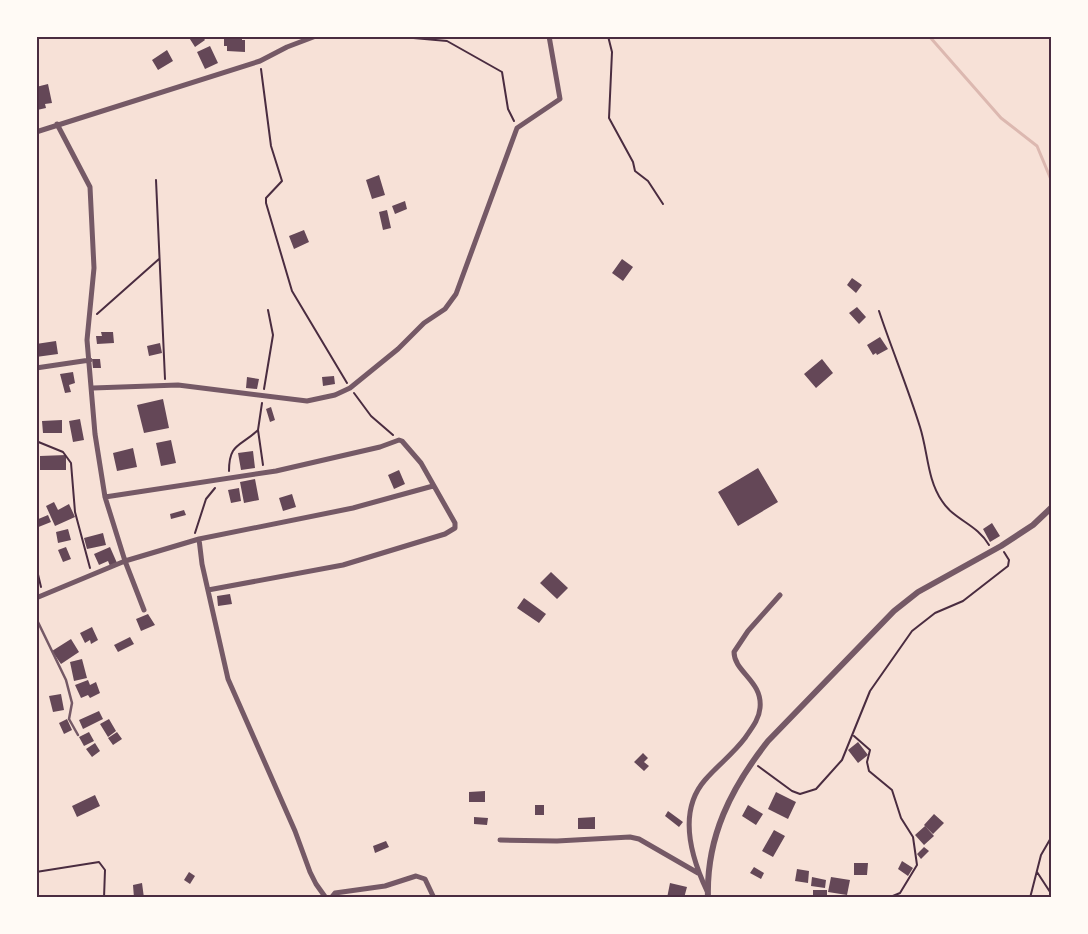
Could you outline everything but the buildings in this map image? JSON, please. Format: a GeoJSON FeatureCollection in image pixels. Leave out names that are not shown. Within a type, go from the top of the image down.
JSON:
{"type":"FeatureCollection","features":[{"type":"Feature","properties":{"kind":"street"},"geometry":{"type":"LineString","coordinates":[[36,132],[260,61],[286,47],[316,36]]}},
{"type":"Feature","properties":{"kind":"street"},"geometry":{"type":"LineString","coordinates":[[93,388],[178,386],[307,402],[335,395],[350,388],[398,350],[424,322],[451,302],[517,128],[560,99],[549,36]]}},
{"type":"Feature","properties":{"kind":"street"},"geometry":{"type":"LineString","coordinates":[[57,124],[90,187],[94,268],[87,340],[93,388],[95,434],[105,497],[124,561],[144,610]]}},
{"type":"Feature","properties":{"kind":"street"},"geometry":{"type":"LineString","coordinates":[[36,368],[90,360]]}},
{"type":"Feature","properties":{"kind":"street"},"geometry":{"type":"LineString","coordinates":[[105,497],[264,473],[380,448],[398,440],[402,441],[420,463],[455,523],[455,528],[451,532],[343,565],[208,590]]}},
{"type":"Feature","properties":{"kind":"street"},"geometry":{"type":"LineString","coordinates":[[36,598],[124,561],[188,542],[353,508],[434,486]]}},
{"type":"Feature","properties":{"kind":"street"},"geometry":{"type":"LineString","coordinates":[[708,895],[707,869],[719,822],[752,762],[788,720],[894,611],[918,592],[1001,546],[1033,525],[1052,507]]}},
{"type":"Feature","properties":{"kind":"street"},"geometry":{"type":"LineString","coordinates":[[199,539],[208,590],[228,679],[295,831],[310,872],[326,898]]}},
{"type":"Feature","properties":{"kind":"street"},"geometry":{"type":"LineString","coordinates":[[708,895],[699,873],[689,832],[690,814],[696,794],[705,780],[733,755],[754,726],[760,709],[759,694],[754,681],[736,662],[734,652],[748,631],[780,596]]}},
{"type":"Feature","properties":{"kind":"street"},"geometry":{"type":"LineString","coordinates":[[500,840],[556,841],[630,837],[639,839],[699,873]]}},
{"type":"Feature","properties":{"kind":"street"},"geometry":{"type":"LineString","coordinates":[[331,898],[335,893],[385,886],[416,876],[425,879],[434,898]]}},
{"type":"Feature","properties":{"kind":"lane"},"geometry":{"type":"LineString","coordinates":[[36,618],[66,680],[72,703],[70,718],[78,735]]}},
{"type":"Feature","properties":{"kind":"path"},"geometry":{"type":"LineString","coordinates":[[392,36],[447,41],[502,72],[508,109],[517,128]]}},
{"type":"Feature","properties":{"kind":"path"},"geometry":{"type":"LineString","coordinates":[[608,36],[612,52],[609,118],[633,162],[635,171],[648,181],[663,204]]}},
{"type":"Feature","properties":{"kind":"path"},"geometry":{"type":"LineString","coordinates":[[260,61],[271,146],[282,181],[266,198],[266,203],[292,291],[350,388],[371,416],[398,440]]}},
{"type":"Feature","properties":{"kind":"path"},"geometry":{"type":"LineString","coordinates":[[156,180],[166,386]]}},
{"type":"Feature","properties":{"kind":"path"},"geometry":{"type":"LineString","coordinates":[[90,320],[159,258]]}},
{"type":"Feature","properties":{"kind":"path"},"geometry":{"type":"LineString","coordinates":[[264,473],[258,430],[273,335],[268,310]]}},
{"type":"Feature","properties":{"kind":"path"},"geometry":{"type":"LineString","coordinates":[[879,311],[913,404],[933,483],[941,500],[951,514],[980,532],[992,551]]}},
{"type":"Feature","properties":{"kind":"path"},"geometry":{"type":"LineString","coordinates":[[188,542],[198,528],[206,499],[229,472],[230,454],[237,445],[258,430]]}},
{"type":"Feature","properties":{"kind":"path"},"geometry":{"type":"LineString","coordinates":[[36,440],[63,452],[71,463],[75,512],[91,575]]}},
{"type":"Feature","properties":{"kind":"path"},"geometry":{"type":"LineString","coordinates":[[752,762],[792,791],[800,794],[816,789],[842,760],[853,735],[857,719],[870,691],[912,631],[935,613],[962,601],[1008,566],[1009,560],[1001,546]]}},
{"type":"Feature","properties":{"kind":"path"},"geometry":{"type":"LineString","coordinates":[[36,566],[42,595]]}},
{"type":"Feature","properties":{"kind":"path"},"geometry":{"type":"LineString","coordinates":[[853,735],[870,750],[867,762],[869,771],[892,790],[901,818],[913,837],[915,844],[917,865],[900,894],[888,898]]}},
{"type":"Feature","properties":{"kind":"path"},"geometry":{"type":"LineString","coordinates":[[1030,898],[1041,855],[1052,836]]}},
{"type":"Feature","properties":{"kind":"path"},"geometry":{"type":"LineString","coordinates":[[36,872],[99,862],[105,870],[104,898]]}},
{"type":"Feature","properties":{"kind":"path"},"geometry":{"type":"LineString","coordinates":[[1037,872],[1052,895]]}},
{"type":"Feature","properties":{"kind":"waterway"},"geometry":{"type":"LineString","coordinates":[[929,36],[1001,118],[1037,146],[1052,182]]}}]}
